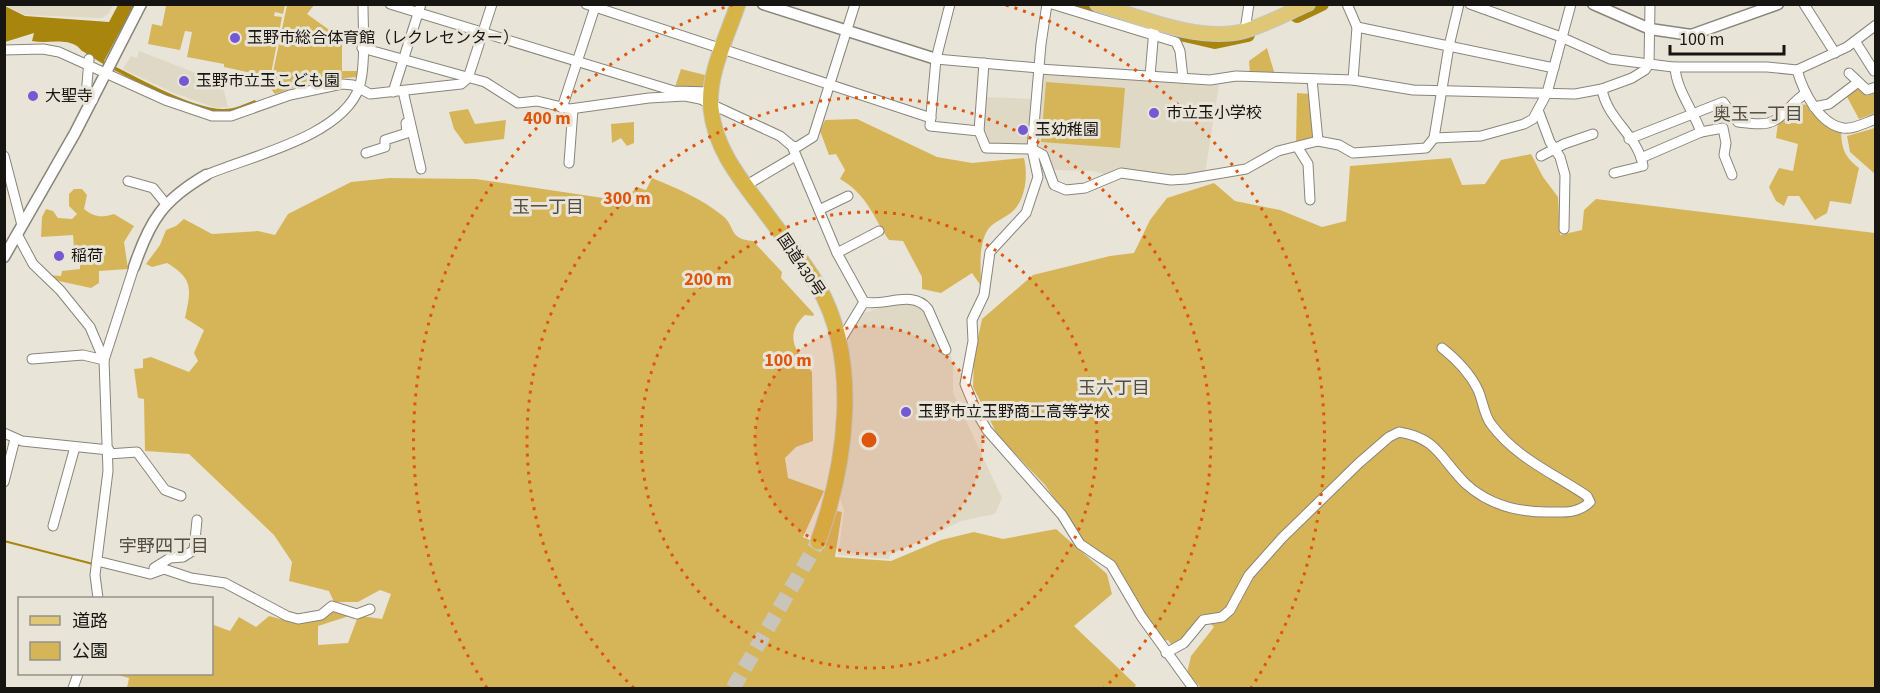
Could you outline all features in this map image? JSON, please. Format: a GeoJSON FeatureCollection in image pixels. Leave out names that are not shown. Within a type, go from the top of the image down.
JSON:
{"type":"FeatureCollection","features":[{"type":"Feature","properties":{"kind":"highway","name":"国道430号"},"geometry":{"type":"LineString","coordinates":[[738,4],[723,49],[711,97],[718,143],[745,186],[819,287],[833,319],[839,343],[844,402],[843,446],[834,495],[818,542]]}},
{"type":"Feature","properties":{"kind":"main road"},"geometry":{"type":"LineString","coordinates":[[1097,4],[1155,28],[1216,35],[1245,30],[1282,10],[1308,4]]}},
{"type":"Feature","properties":{"kind":"street"},"geometry":{"type":"LineString","coordinates":[[4,257],[93,100],[141,4]]}},
{"type":"Feature","properties":{"kind":"street"},"geometry":{"type":"LineString","coordinates":[[98,597],[97,561],[108,452],[104,360],[146,232],[166,204],[206,175],[304,137],[346,109],[358,89],[363,4]]}},
{"type":"Feature","properties":{"kind":"street"},"geometry":{"type":"LineString","coordinates":[[390,4],[420,9],[674,91],[711,97],[797,147],[813,138],[855,4]]}},
{"type":"Feature","properties":{"kind":"street"},"geometry":{"type":"LineString","coordinates":[[4,51],[44,49],[58,52],[109,67],[165,100],[212,116],[231,116],[291,95],[342,84],[370,94],[461,84],[468,78],[492,4]]}},
{"type":"Feature","properties":{"kind":"street"},"geometry":{"type":"LineString","coordinates":[[763,4],[936,59],[1210,80],[1236,76],[1353,80],[1404,89],[1575,94],[1602,89],[1632,78],[1645,70],[1649,64],[1650,4]]}},
{"type":"Feature","properties":{"kind":"street"},"geometry":{"type":"LineString","coordinates":[[1047,4],[1032,149],[1038,177],[1028,207],[990,252],[984,295],[972,320],[973,341],[966,377],[967,392],[987,430],[1062,514],[1080,543],[1111,565],[1166,653],[1193,688]]}},
{"type":"Feature","properties":{"kind":"street"},"geometry":{"type":"LineString","coordinates":[[1052,4],[1155,28],[1176,42],[1183,78]]}},
{"type":"Feature","properties":{"kind":"street"},"geometry":{"type":"LineString","coordinates":[[1245,30],[1249,4]]}},
{"type":"Feature","properties":{"kind":"street"},"geometry":{"type":"LineString","coordinates":[[1347,4],[1357,27],[1353,80]]}},
{"type":"Feature","properties":{"kind":"street"},"geometry":{"type":"LineString","coordinates":[[984,63],[979,131],[986,148],[1032,149],[1043,155],[1054,185],[1065,190],[1086,188],[1121,173],[1171,180],[1232,172],[1256,165],[1278,151],[1298,148],[1318,141],[1339,145],[1353,153],[1405,147],[1426,148],[1434,138],[1449,46],[1459,4]]}},
{"type":"Feature","properties":{"kind":"street"},"geometry":{"type":"LineString","coordinates":[[1470,4],[1561,36],[1610,59],[1676,67],[1767,67],[1797,70],[1835,53],[1875,25]]}},
{"type":"Feature","properties":{"kind":"street"},"geometry":{"type":"LineString","coordinates":[[1434,138],[1480,136],[1524,124],[1533,119],[1548,93],[1571,4]]}},
{"type":"Feature","properties":{"kind":"street"},"geometry":{"type":"LineString","coordinates":[[1593,4],[1650,29],[1678,34],[1699,34],[1779,4]]}},
{"type":"Feature","properties":{"kind":"street"},"geometry":{"type":"LineString","coordinates":[[1804,4],[1835,53]]}},
{"type":"Feature","properties":{"kind":"street"},"geometry":{"type":"LineString","coordinates":[[947,5],[936,59],[930,126],[979,131]]}},
{"type":"Feature","properties":{"kind":"street"},"geometry":{"type":"LineString","coordinates":[[562,108],[593,6],[931,118]]}},
{"type":"Feature","properties":{"kind":"street"},"geometry":{"type":"LineString","coordinates":[[393,92],[420,9]]}},
{"type":"Feature","properties":{"kind":"street"},"geometry":{"type":"LineString","coordinates":[[1357,27],[1554,68]]}},
{"type":"Feature","properties":{"kind":"street"},"geometry":{"type":"LineString","coordinates":[[1150,76],[1155,28]]}},
{"type":"Feature","properties":{"kind":"street"},"geometry":{"type":"LineString","coordinates":[[1855,41],[1874,71]]}},
{"type":"Feature","properties":{"kind":"street"},"geometry":{"type":"LineString","coordinates":[[362,48],[485,82],[518,103],[537,101],[573,109],[598,103],[685,96],[711,97]]}},
{"type":"Feature","properties":{"kind":"street"},"geometry":{"type":"LineString","coordinates":[[89,62],[86,97],[93,100]]}},
{"type":"Feature","properties":{"kind":"street"},"geometry":{"type":"LineString","coordinates":[[1676,67],[1676,80],[1694,112],[1701,132]]}},
{"type":"Feature","properties":{"kind":"street"},"geometry":{"type":"LineString","coordinates":[[1797,70],[1805,94],[1814,107],[1841,128],[1847,129],[1875,119]]}},
{"type":"Feature","properties":{"kind":"street"},"geometry":{"type":"LineString","coordinates":[[1849,73],[1867,90],[1875,87]]}},
{"type":"Feature","properties":{"kind":"street"},"geometry":{"type":"LineString","coordinates":[[1312,80],[1318,141]]}},
{"type":"Feature","properties":{"kind":"street"},"geometry":{"type":"LineString","coordinates":[[1814,107],[1829,104],[1857,83]]}},
{"type":"Feature","properties":{"kind":"street"},"geometry":{"type":"LineString","coordinates":[[1602,89],[1605,105],[1626,130],[1643,166],[1614,173]]}},
{"type":"Feature","properties":{"kind":"street"},"geometry":{"type":"LineString","coordinates":[[403,91],[421,169]]}},
{"type":"Feature","properties":{"kind":"street"},"geometry":{"type":"LineString","coordinates":[[1629,139],[1723,102],[1738,122],[1767,124],[1778,119],[1794,100],[1805,94]]}},
{"type":"Feature","properties":{"kind":"street"},"geometry":{"type":"LineString","coordinates":[[569,163],[573,109]]}},
{"type":"Feature","properties":{"kind":"street"},"geometry":{"type":"LineString","coordinates":[[1538,110],[1565,175],[1564,229]]}},
{"type":"Feature","properties":{"kind":"street"},"geometry":{"type":"LineString","coordinates":[[366,153],[385,147],[385,140],[407,133],[405,121],[409,120]]}},
{"type":"Feature","properties":{"kind":"street"},"geometry":{"type":"LineString","coordinates":[[1641,158],[1701,132],[1724,128],[1726,143],[1724,155],[1732,174]]}},
{"type":"Feature","properties":{"kind":"street"},"geometry":{"type":"LineString","coordinates":[[1541,156],[1555,148],[1593,134]]}},
{"type":"Feature","properties":{"kind":"street"},"geometry":{"type":"LineString","coordinates":[[792,146],[794,157],[837,253],[864,302],[873,304],[913,299],[924,303],[931,312],[946,350]]}},
{"type":"Feature","properties":{"kind":"street"},"geometry":{"type":"LineString","coordinates":[[1298,148],[1308,164],[1310,200]]}},
{"type":"Feature","properties":{"kind":"street"},"geometry":{"type":"LineString","coordinates":[[4,156],[20,230],[33,264],[60,290],[90,327],[104,360]]}},
{"type":"Feature","properties":{"kind":"street"},"geometry":{"type":"LineString","coordinates":[[745,186],[794,157]]}},
{"type":"Feature","properties":{"kind":"street"},"geometry":{"type":"LineString","coordinates":[[128,181],[153,188],[166,204]]}},
{"type":"Feature","properties":{"kind":"street"},"geometry":{"type":"LineString","coordinates":[[819,210],[848,196]]}},
{"type":"Feature","properties":{"kind":"street"},"geometry":{"type":"LineString","coordinates":[[837,253],[879,231]]}},
{"type":"Feature","properties":{"kind":"street"},"geometry":{"type":"LineString","coordinates":[[839,343],[864,302]]}},
{"type":"Feature","properties":{"kind":"street"},"geometry":{"type":"LineString","coordinates":[[1166,653],[1184,643],[1203,620],[1222,616],[1230,610],[1249,575],[1282,538],[1359,463],[1389,437],[1399,432],[1429,442],[1440,451],[1465,482],[1488,500],[1537,512],[1581,510],[1590,502],[1587,496],[1541,470],[1504,440],[1489,422],[1478,389],[1467,372],[1442,348]]}},
{"type":"Feature","properties":{"kind":"street"},"geometry":{"type":"LineString","coordinates":[[32,360],[83,355],[104,360]]}},
{"type":"Feature","properties":{"kind":"street"},"geometry":{"type":"LineString","coordinates":[[4,433],[15,439],[108,452],[137,452],[165,490],[182,496]]}},
{"type":"Feature","properties":{"kind":"street"},"geometry":{"type":"LineString","coordinates":[[4,482],[15,439]]}},
{"type":"Feature","properties":{"kind":"street"},"geometry":{"type":"LineString","coordinates":[[53,526],[75,447]]}},
{"type":"Feature","properties":{"kind":"street"},"geometry":{"type":"LineString","coordinates":[[144,571],[158,567],[170,558],[183,557],[194,550],[197,520]]}},
{"type":"Feature","properties":{"kind":"street"},"geometry":{"type":"LineString","coordinates":[[97,561],[150,574],[164,569],[191,578],[225,583],[287,616],[298,619],[321,615],[332,606],[357,614],[370,609]]}},
{"type":"Feature","properties":{"kind":"shaded area"},"geometry":{"type":"Polygon","coordinates":[[[5,5],[113,5],[108,14],[102,18],[25,15],[5,5]]]}},
{"type":"Feature","properties":{"kind":"shaded area"},"geometry":{"type":"Polygon","coordinates":[[[118,5],[134,5],[104,61],[164,91],[211,108],[236,107],[255,100],[257,103],[228,112],[204,109],[187,104],[130,78],[72,44],[32,41],[34,33],[5,42],[5,6],[25,16],[109,22],[118,5]]]}},
{"type":"Feature","properties":{"kind":"shaded area"},"geometry":{"type":"Polygon","coordinates":[[[139,51],[222,83],[228,107],[216,108],[174,93],[123,69],[131,56],[137,58],[139,51]]]}},
{"type":"Feature","properties":{"kind":"shaded area"},"geometry":{"type":"Polygon","coordinates":[[[1044,74],[1219,85],[1205,174],[1170,177],[1134,170],[1107,175],[1093,171],[1056,170],[1036,150],[1040,76],[1044,74]]]}},
{"type":"Feature","properties":{"kind":"shaded area"},"geometry":{"type":"Polygon","coordinates":[[[984,97],[1034,99],[1031,145],[987,145],[981,128],[984,97]]]}},
{"type":"Feature","properties":{"kind":"shaded area","name":"玉野市立玉野商工高等学校"},"geometry":{"type":"Polygon","coordinates":[[[891,304],[917,304],[925,312],[941,347],[949,345],[953,368],[953,393],[1002,498],[995,514],[961,521],[890,555],[889,559],[838,555],[844,511],[840,498],[848,453],[850,367],[846,339],[858,315],[891,304]]]}},
{"type":"Feature","properties":{"kind":"green space","name":"玉野市総合体育館（レクレセンター）"},"geometry":{"type":"Polygon","coordinates":[[[285,5],[283,14],[275,12],[274,16],[282,17],[271,74],[262,72],[261,75],[224,67],[224,64],[187,57],[192,32],[185,31],[180,50],[148,44],[152,24],[162,26],[166,6],[285,5]]]}},
{"type":"Feature","properties":{"kind":"green space"},"geometry":{"type":"Polygon","coordinates":[[[287,5],[314,5],[307,14],[342,39],[342,71],[357,71],[357,77],[312,81],[275,94],[261,76],[272,77],[287,5]]]}},
{"type":"Feature","properties":{"kind":"green space"},"geometry":{"type":"Polygon","coordinates":[[[1267,48],[1275,75],[1250,73],[1249,61],[1267,48]]]}},
{"type":"Feature","properties":{"kind":"green space"},"geometry":{"type":"Polygon","coordinates":[[[681,69],[709,76],[704,89],[675,87],[681,69]]]}},
{"type":"Feature","properties":{"kind":"green space"},"geometry":{"type":"Polygon","coordinates":[[[1046,82],[1125,88],[1120,148],[1041,142],[1046,82]]]}},
{"type":"Feature","properties":{"kind":"green space"},"geometry":{"type":"Polygon","coordinates":[[[1858,86],[1867,96],[1875,93],[1875,113],[1859,119],[1846,95],[1858,86]]]}},
{"type":"Feature","properties":{"kind":"green space"},"geometry":{"type":"Polygon","coordinates":[[[1297,93],[1310,94],[1316,138],[1296,145],[1297,93]]]}},
{"type":"Feature","properties":{"kind":"green space"},"geometry":{"type":"Polygon","coordinates":[[[1796,103],[1807,105],[1811,112],[1841,132],[1845,153],[1859,168],[1851,204],[1830,201],[1827,213],[1815,220],[1799,196],[1788,196],[1784,206],[1776,201],[1769,187],[1779,168],[1793,171],[1798,144],[1776,138],[1778,123],[1796,103]]]}},
{"type":"Feature","properties":{"kind":"green space"},"geometry":{"type":"Polygon","coordinates":[[[468,109],[475,124],[506,120],[504,139],[465,144],[454,129],[449,112],[468,109]]]}},
{"type":"Feature","properties":{"kind":"green space"},"geometry":{"type":"Polygon","coordinates":[[[857,119],[937,157],[972,163],[1024,158],[1026,179],[1021,200],[1013,211],[989,228],[984,237],[981,286],[972,273],[941,293],[922,289],[922,277],[903,241],[889,240],[869,206],[857,192],[840,179],[845,170],[836,154],[829,155],[820,131],[825,120],[857,119]]]}},
{"type":"Feature","properties":{"kind":"green space"},"geometry":{"type":"Polygon","coordinates":[[[634,122],[634,143],[627,146],[621,138],[612,143],[611,124],[634,122]]]}},
{"type":"Feature","properties":{"kind":"green space"},"geometry":{"type":"Polygon","coordinates":[[[1876,128],[1875,174],[1850,152],[1847,136],[1876,128]]]}},
{"type":"Feature","properties":{"kind":"green space"},"geometry":{"type":"Polygon","coordinates":[[[1531,154],[1543,177],[1558,197],[1560,235],[1582,230],[1584,210],[1596,199],[1875,233],[1875,688],[1201,688],[1187,673],[1191,656],[1214,627],[1204,617],[1172,646],[1168,640],[1161,642],[1112,560],[1086,545],[1045,485],[998,436],[973,387],[974,356],[982,319],[1033,275],[1110,256],[1134,253],[1150,220],[1167,198],[1214,183],[1235,201],[1280,210],[1322,227],[1346,221],[1350,166],[1451,158],[1462,185],[1485,184],[1501,160],[1531,154]]]}},
{"type":"Feature","properties":{"kind":"green space"},"geometry":{"type":"Polygon","coordinates":[[[390,178],[476,179],[623,201],[637,187],[646,190],[652,178],[706,204],[727,220],[736,235],[753,241],[782,272],[781,278],[814,314],[813,316],[805,315],[798,322],[793,337],[797,351],[812,372],[813,441],[796,447],[785,458],[788,478],[824,491],[803,537],[824,546],[837,511],[842,512],[835,557],[891,561],[941,540],[974,532],[1003,539],[1056,529],[1107,574],[1112,594],[1074,626],[1136,685],[1134,688],[127,688],[129,678],[118,675],[213,675],[213,627],[214,625],[230,631],[239,617],[256,627],[269,616],[294,621],[310,620],[333,608],[352,615],[318,626],[318,645],[348,643],[357,619],[361,616],[382,619],[391,594],[380,590],[358,602],[334,602],[329,591],[289,581],[292,562],[274,535],[189,454],[145,451],[144,399],[138,398],[134,369],[143,368],[143,359],[151,357],[189,372],[198,361],[194,353],[204,330],[185,318],[189,300],[186,280],[182,274],[167,263],[152,267],[146,264],[160,245],[166,230],[176,226],[184,219],[212,234],[258,231],[275,235],[288,214],[351,182],[390,178]]]}},
{"type":"Feature","properties":{"kind":"green space"},"geometry":{"type":"Polygon","coordinates":[[[74,189],[82,189],[87,195],[84,209],[88,212],[98,216],[114,214],[134,226],[124,242],[128,269],[99,271],[99,283],[91,288],[54,280],[48,275],[61,276],[62,271],[80,269],[80,251],[74,248],[73,235],[41,237],[42,217],[46,209],[53,211],[58,218],[72,219],[77,214],[69,206],[69,194],[74,189]]]}},
{"type":"Feature","properties":{"kind":"waterway"},"geometry":{"type":"LineString","coordinates":[[1078,4],[1109,13]]}},
{"type":"Feature","properties":{"kind":"waterway"},"geometry":{"type":"LineString","coordinates":[[1297,16],[1322,4]]}},
{"type":"Feature","properties":{"kind":"waterway"},"geometry":{"type":"LineString","coordinates":[[1176,33],[1215,42],[1248,35]]}},
{"type":"Feature","properties":{"kind":"waterway"},"geometry":{"type":"LineString","coordinates":[[4,541],[93,564]]}},
{"type":"Feature","properties":{"kind":"tunnel"},"geometry":{"type":"LineString","coordinates":[[733,688],[818,542]]}},
{"type":"Feature","properties":{"kind":"place","name":"玉野市総合体育館（レクレセンター）"},"geometry":{"type":"Point","coordinates":[235,38]}},
{"type":"Feature","properties":{"kind":"place","name":"玉野市立玉こども園"},"geometry":{"type":"Point","coordinates":[184,81]}},
{"type":"Feature","properties":{"kind":"place","name":"大聖寺"},"geometry":{"type":"Point","coordinates":[33,96]}},
{"type":"Feature","properties":{"kind":"place","name":"市立玉小学校"},"geometry":{"type":"Point","coordinates":[1154,113]}},
{"type":"Feature","properties":{"kind":"place","name":"玉幼稚園"},"geometry":{"type":"Point","coordinates":[1023,130]}},
{"type":"Feature","properties":{"kind":"place","name":"稲荷"},"geometry":{"type":"Point","coordinates":[59,256]}},
{"type":"Feature","properties":{"kind":"place","name":"玉野市立玉野商工高等学校"},"geometry":{"type":"Point","coordinates":[906,412]}},
{"type":"Feature","properties":{"kind":"district","name":"奥玉一丁目"},"geometry":{"type":"Point","coordinates":[1758,114]}},
{"type":"Feature","properties":{"kind":"district","name":"玉一丁目"},"geometry":{"type":"Point","coordinates":[548,207]}},
{"type":"Feature","properties":{"kind":"district","name":"玉六丁目"},"geometry":{"type":"Point","coordinates":[1114,388]}},
{"type":"Feature","properties":{"kind":"district","name":"宇野四丁目"},"geometry":{"type":"Point","coordinates":[164,546]}}]}
